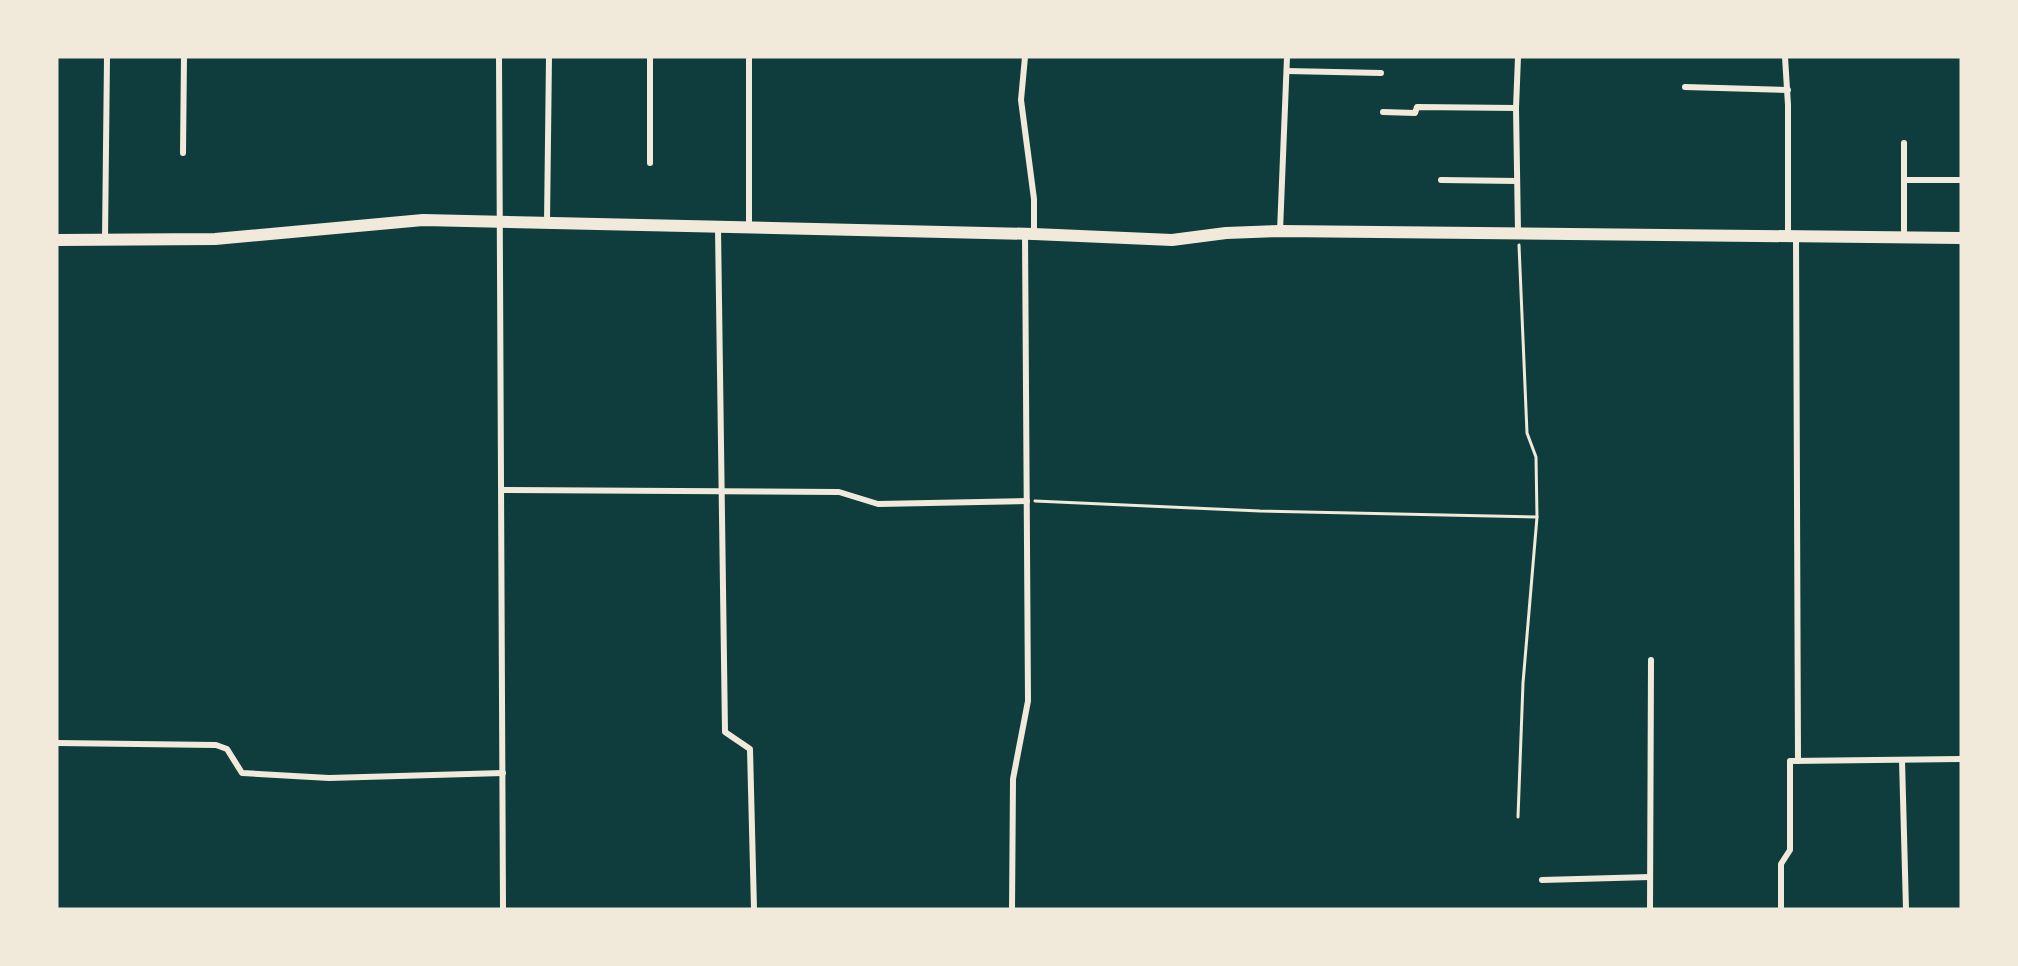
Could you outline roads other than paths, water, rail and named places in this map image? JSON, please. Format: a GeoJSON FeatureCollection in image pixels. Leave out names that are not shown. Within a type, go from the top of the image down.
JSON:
{"type":"FeatureCollection","features":[{"type":"Feature","properties":{"kind":"main road"},"geometry":{"type":"LineString","coordinates":[[57,240],[215,239],[386,222],[498,221],[749,229],[1030,234],[1172,240],[1227,233],[1280,231],[1961,238]]}},
{"type":"Feature","properties":{"kind":"street"},"geometry":{"type":"LineString","coordinates":[[105,240],[108,57]]}},
{"type":"Feature","properties":{"kind":"street"},"geometry":{"type":"LineString","coordinates":[[183,153],[184,57]]}},
{"type":"Feature","properties":{"kind":"street"},"geometry":{"type":"LineString","coordinates":[[499,57],[502,909]]}},
{"type":"Feature","properties":{"kind":"street"},"geometry":{"type":"LineString","coordinates":[[547,222],[549,57]]}},
{"type":"Feature","properties":{"kind":"street"},"geometry":{"type":"LineString","coordinates":[[650,57],[650,163]]}},
{"type":"Feature","properties":{"kind":"street"},"geometry":{"type":"LineString","coordinates":[[749,57],[749,229]]}},
{"type":"Feature","properties":{"kind":"street"},"geometry":{"type":"LineString","coordinates":[[1012,909],[1013,779],[1028,701],[1027,501],[1030,234],[1034,199],[1021,100],[1024,57]]}},
{"type":"Feature","properties":{"kind":"street"},"geometry":{"type":"LineString","coordinates":[[1280,231],[1287,57]]}},
{"type":"Feature","properties":{"kind":"street"},"geometry":{"type":"LineString","coordinates":[[1518,57],[1516,108],[1518,232]]}},
{"type":"Feature","properties":{"kind":"street"},"geometry":{"type":"LineString","coordinates":[[1785,57],[1792,237],[1798,761]]}},
{"type":"Feature","properties":{"kind":"street"},"geometry":{"type":"LineString","coordinates":[[1287,71],[1381,73]]}},
{"type":"Feature","properties":{"kind":"street"},"geometry":{"type":"LineString","coordinates":[[1685,87],[1788,90]]}},
{"type":"Feature","properties":{"kind":"street"},"geometry":{"type":"LineString","coordinates":[[1383,112],[1414,113],[1417,106],[1516,108]]}},
{"type":"Feature","properties":{"kind":"street"},"geometry":{"type":"LineString","coordinates":[[1904,143],[1904,238]]}},
{"type":"Feature","properties":{"kind":"street"},"geometry":{"type":"LineString","coordinates":[[1441,180],[1517,181]]}},
{"type":"Feature","properties":{"kind":"street"},"geometry":{"type":"LineString","coordinates":[[1904,180],[1961,180]]}},
{"type":"Feature","properties":{"kind":"street"},"geometry":{"type":"LineString","coordinates":[[718,228],[725,732],[750,749],[754,909]]}},
{"type":"Feature","properties":{"kind":"street"},"geometry":{"type":"LineString","coordinates":[[502,490],[839,492],[878,504],[1027,501]]}},
{"type":"Feature","properties":{"kind":"street"},"geometry":{"type":"LineString","coordinates":[[1650,909],[1651,660]]}},
{"type":"Feature","properties":{"kind":"street"},"geometry":{"type":"LineString","coordinates":[[57,743],[216,745],[227,750],[243,773],[329,778],[503,773]]}},
{"type":"Feature","properties":{"kind":"street"},"geometry":{"type":"LineString","coordinates":[[1781,909],[1781,864],[1790,850],[1790,761],[1961,759]]}},
{"type":"Feature","properties":{"kind":"street"},"geometry":{"type":"LineString","coordinates":[[1902,760],[1906,909]]}},
{"type":"Feature","properties":{"kind":"street"},"geometry":{"type":"LineString","coordinates":[[1542,880],[1650,877]]}}]}
